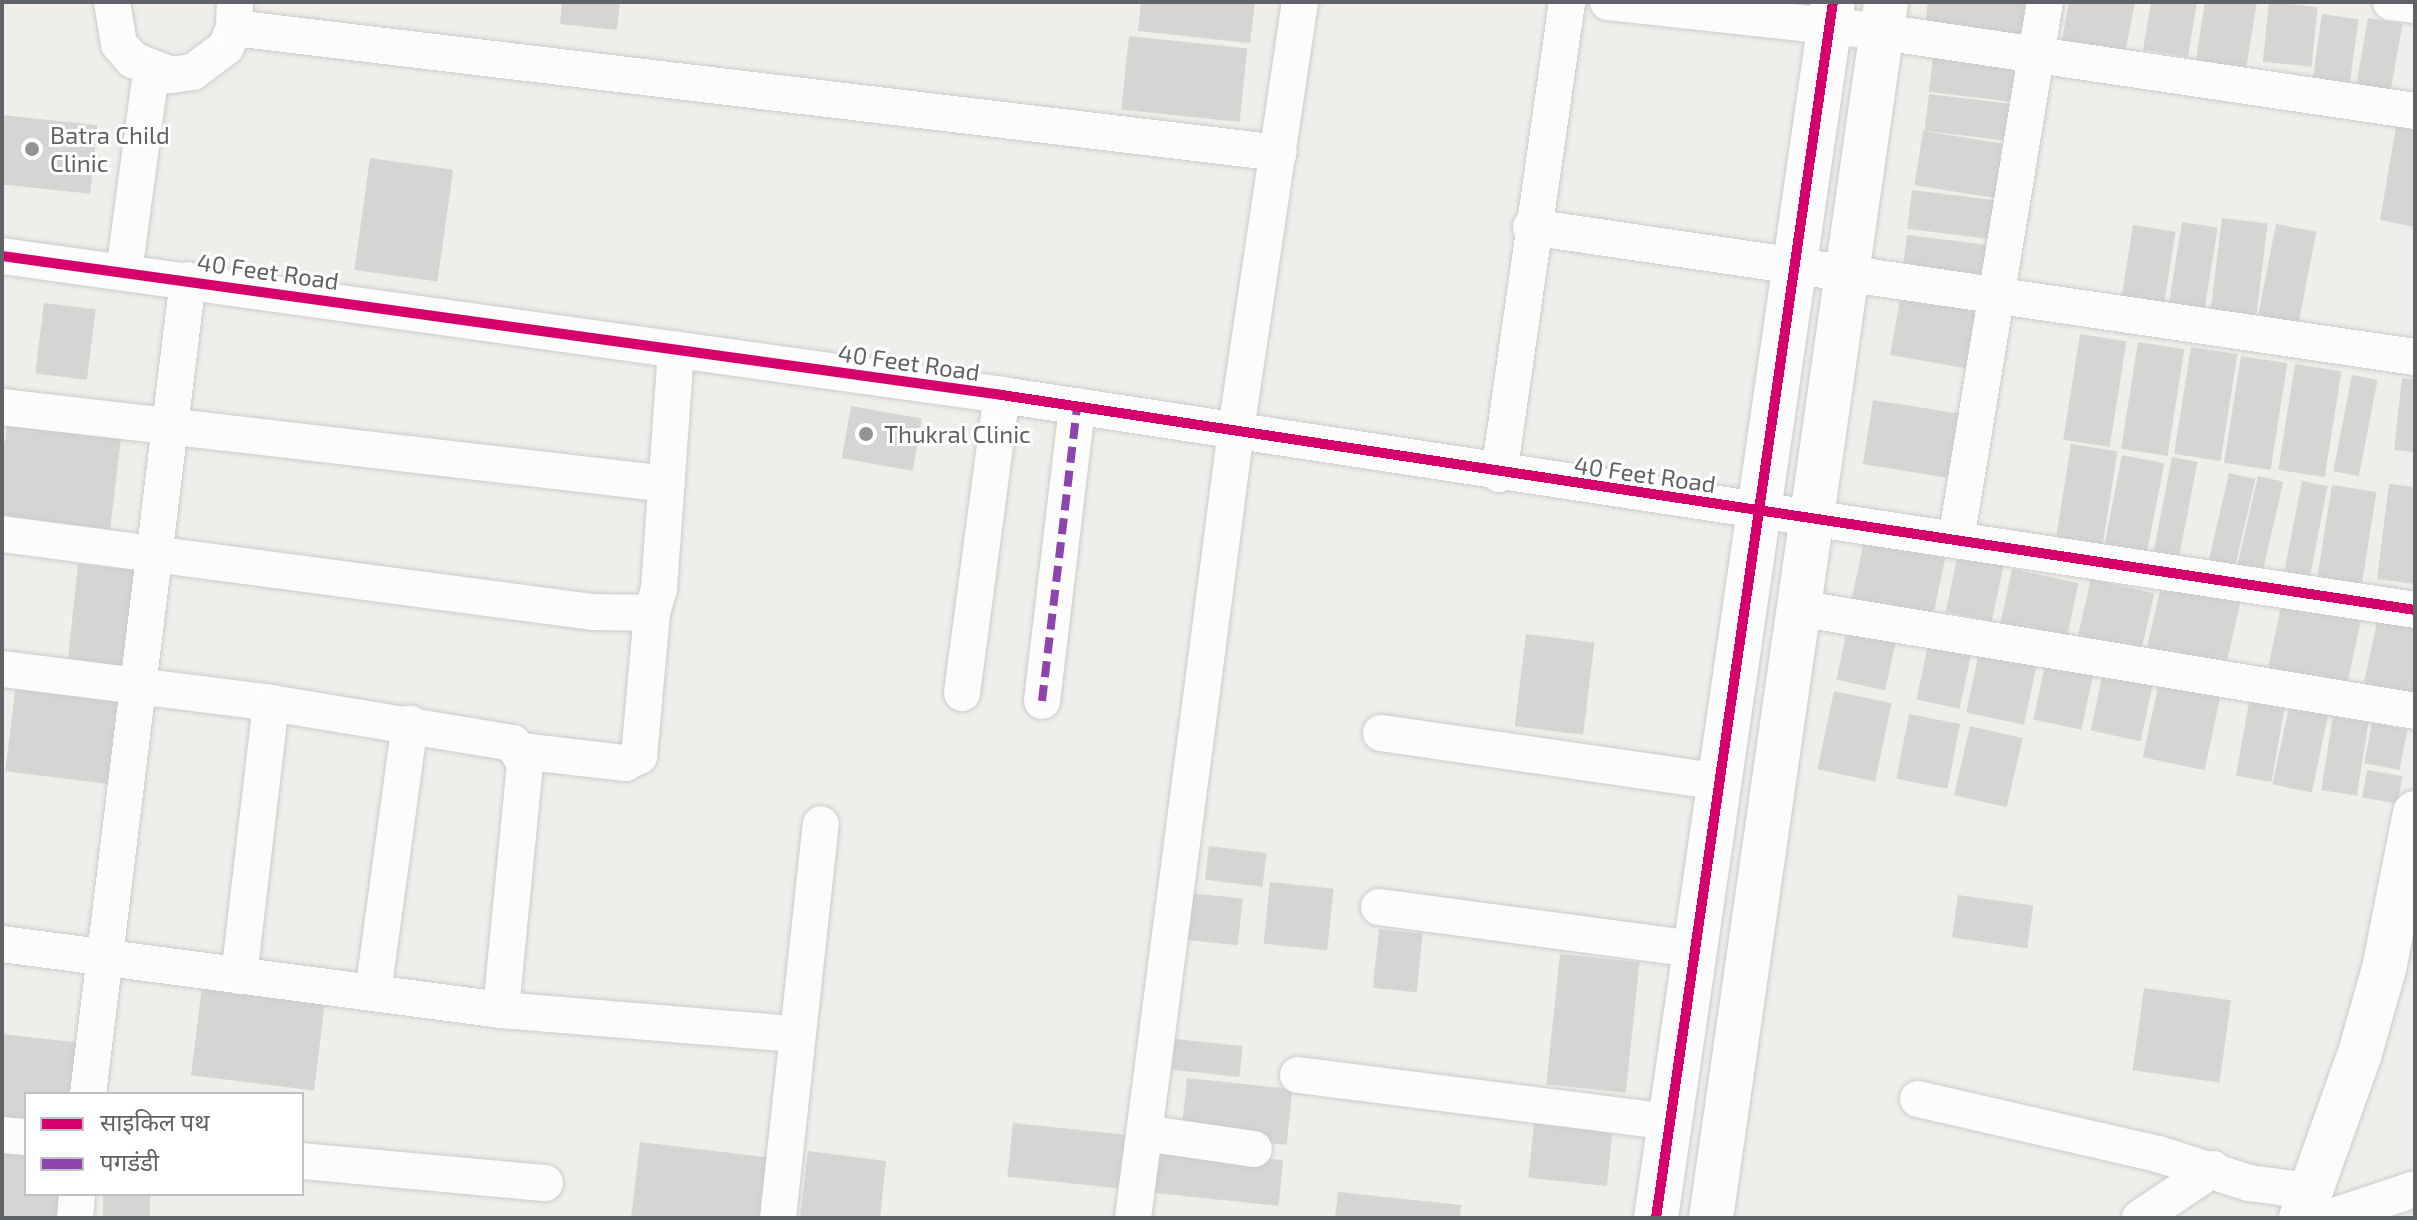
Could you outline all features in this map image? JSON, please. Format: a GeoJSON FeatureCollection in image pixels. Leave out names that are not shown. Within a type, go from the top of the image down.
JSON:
{"type":"FeatureCollection","features":[{"type":"Feature","properties":{"kind":"street"},"geometry":{"type":"LineString","coordinates":[[112,2],[119,44],[151,71],[193,72],[226,47],[235,15],[1279,153]]}},
{"type":"Feature","properties":{"kind":"street"},"geometry":{"type":"LineString","coordinates":[[1133,1218],[1236,430],[1300,2]]}},
{"type":"Feature","properties":{"kind":"street"},"geometry":{"type":"LineString","coordinates":[[1499,474],[1531,227],[1567,2]]}},
{"type":"Feature","properties":{"kind":"street"},"geometry":{"type":"LineString","coordinates":[[1608,2],[1884,17],[2037,54],[2415,111]]}},
{"type":"Feature","properties":{"kind":"street"},"geometry":{"type":"LineString","coordinates":[[1956,540],[2000,293],[2045,2]]}},
{"type":"Feature","properties":{"kind":"street"},"geometry":{"type":"LineString","coordinates":[[2391,2],[2415,5]]}},
{"type":"Feature","properties":{"kind":"street"},"geometry":{"type":"LineString","coordinates":[[1656,1218],[1831,14]]}},
{"type":"Feature","properties":{"kind":"street"},"geometry":{"type":"LineString","coordinates":[[1711,1218],[1810,515],[1850,273],[1884,17]]}},
{"type":"Feature","properties":{"kind":"street"},"geometry":{"type":"LineString","coordinates":[[124,272],[151,71]]}},
{"type":"Feature","properties":{"kind":"street"},"geometry":{"type":"LineString","coordinates":[[1531,227],[1794,269],[1850,273],[2000,293],[2415,357]]}},
{"type":"Feature","properties":{"kind":"street","name":"40 Feet Road"},"geometry":{"type":"LineString","coordinates":[[2,256],[1077,406],[1499,474],[1810,515],[2415,610]]}},
{"type":"Feature","properties":{"kind":"street"},"geometry":{"type":"LineString","coordinates":[[88,1092],[172,430],[188,280]]}},
{"type":"Feature","properties":{"kind":"street"},"geometry":{"type":"LineString","coordinates":[[2,669],[140,685],[497,737],[521,751],[625,763],[639,756],[644,741],[652,613],[659,588],[676,350]]}},
{"type":"Feature","properties":{"kind":"street"},"geometry":{"type":"LineString","coordinates":[[962,693],[1002,395]]}},
{"type":"Feature","properties":{"kind":"street"},"geometry":{"type":"LineString","coordinates":[[1042,701],[1077,406]]}},
{"type":"Feature","properties":{"kind":"street"},"geometry":{"type":"LineString","coordinates":[[2,407],[172,430],[667,484]]}},
{"type":"Feature","properties":{"kind":"street"},"geometry":{"type":"LineString","coordinates":[[2,534],[593,612],[652,613]]}},
{"type":"Feature","properties":{"kind":"street"},"geometry":{"type":"LineString","coordinates":[[1797,608],[2415,711]]}},
{"type":"Feature","properties":{"kind":"street"},"geometry":{"type":"LineString","coordinates":[[239,976],[271,703]]}},
{"type":"Feature","properties":{"kind":"street"},"geometry":{"type":"LineString","coordinates":[[373,993],[410,724]]}},
{"type":"Feature","properties":{"kind":"street"},"geometry":{"type":"LineString","coordinates":[[1381,733],[1719,782]]}},
{"type":"Feature","properties":{"kind":"street"},"geometry":{"type":"LineString","coordinates":[[501,1010],[523,789],[521,751]]}},
{"type":"Feature","properties":{"kind":"street"},"geometry":{"type":"LineString","coordinates":[[2319,1212],[2384,969],[2415,813]]}},
{"type":"Feature","properties":{"kind":"street"},"geometry":{"type":"LineString","coordinates":[[778,1218],[795,1034],[821,824]]}},
{"type":"Feature","properties":{"kind":"street"},"geometry":{"type":"LineString","coordinates":[[1379,907],[1695,949]]}},
{"type":"Feature","properties":{"kind":"street"},"geometry":{"type":"LineString","coordinates":[[2,944],[501,1010],[795,1034]]}},
{"type":"Feature","properties":{"kind":"street"},"geometry":{"type":"LineString","coordinates":[[2319,1212],[2415,966]]}},
{"type":"Feature","properties":{"kind":"street"},"geometry":{"type":"LineString","coordinates":[[1298,1075],[1670,1122]]}},
{"type":"Feature","properties":{"kind":"street"},"geometry":{"type":"LineString","coordinates":[[1918,1099],[2213,1169],[2319,1212],[2415,1189]]}},
{"type":"Feature","properties":{"kind":"street"},"geometry":{"type":"LineString","coordinates":[[1144,1133],[1254,1149]]}},
{"type":"Feature","properties":{"kind":"street"},"geometry":{"type":"LineString","coordinates":[[2,1135],[24,1137]]}},
{"type":"Feature","properties":{"kind":"street"},"geometry":{"type":"LineString","coordinates":[[304,1161],[545,1183]]}},
{"type":"Feature","properties":{"kind":"street"},"geometry":{"type":"LineString","coordinates":[[2140,1218],[2213,1169]]}},
{"type":"Feature","properties":{"kind":"street"},"geometry":{"type":"LineString","coordinates":[[75,1218],[77,1196]]}},
{"type":"Feature","properties":{"kind":"building"},"geometry":{"type":"Polygon","coordinates":[[[562,2],[620,2],[617,30],[560,24],[562,2]]]}},
{"type":"Feature","properties":{"kind":"building"},"geometry":{"type":"Polygon","coordinates":[[[1141,2],[1255,2],[1250,43],[1138,31],[1141,2]]]}},
{"type":"Feature","properties":{"kind":"building"},"geometry":{"type":"Polygon","coordinates":[[[1928,2],[2028,2],[2022,39],[1925,25],[1928,2]]]}},
{"type":"Feature","properties":{"kind":"building"},"geometry":{"type":"Polygon","coordinates":[[[2069,2],[2135,2],[2124,58],[2061,45],[2069,2]]]}},
{"type":"Feature","properties":{"kind":"building"},"geometry":{"type":"Polygon","coordinates":[[[2151,2],[2197,2],[2188,57],[2143,50],[2151,2]]]}},
{"type":"Feature","properties":{"kind":"building"},"geometry":{"type":"Polygon","coordinates":[[[2205,2],[2257,2],[2246,69],[2196,60],[2205,2]]]}},
{"type":"Feature","properties":{"kind":"building"},"geometry":{"type":"Polygon","coordinates":[[[2269,2],[2318,7],[2311,67],[2263,62],[2269,2]]]}},
{"type":"Feature","properties":{"kind":"building"},"geometry":{"type":"Polygon","coordinates":[[[2322,14],[2359,19],[2350,84],[2313,78],[2322,14]]]}},
{"type":"Feature","properties":{"kind":"building"},"geometry":{"type":"Polygon","coordinates":[[[2368,18],[2402,24],[2390,92],[2356,86],[2368,18]]]}},
{"type":"Feature","properties":{"kind":"building"},"geometry":{"type":"Polygon","coordinates":[[[1129,36],[1247,48],[1240,122],[1121,110],[1129,36]]]}},
{"type":"Feature","properties":{"kind":"building"},"geometry":{"type":"Polygon","coordinates":[[[1934,49],[2024,60],[2019,103],[1929,92],[1934,49]]]}},
{"type":"Feature","properties":{"kind":"building"},"geometry":{"type":"Polygon","coordinates":[[[1929,94],[2017,105],[2013,142],[1924,131],[1929,94]]]}},
{"type":"Feature","properties":{"kind":"building"},"geometry":{"type":"Polygon","coordinates":[[[2,115],[97,125],[90,194],[2,184],[2,115]]]}},
{"type":"Feature","properties":{"kind":"building"},"geometry":{"type":"Polygon","coordinates":[[[2397,121],[2415,125],[2415,227],[2380,220],[2397,121]]]}},
{"type":"Feature","properties":{"kind":"building"},"geometry":{"type":"Polygon","coordinates":[[[1923,131],[2007,144],[1998,199],[1914,185],[1923,131]]]}},
{"type":"Feature","properties":{"kind":"building"},"geometry":{"type":"Polygon","coordinates":[[[370,158],[453,170],[437,282],[354,270],[370,158]]]}},
{"type":"Feature","properties":{"kind":"building"},"geometry":{"type":"Polygon","coordinates":[[[1912,190],[2005,201],[2001,240],[1907,229],[1912,190]]]}},
{"type":"Feature","properties":{"kind":"building"},"geometry":{"type":"Polygon","coordinates":[[[2222,218],[2268,224],[2256,321],[2210,315],[2222,218]]]}},
{"type":"Feature","properties":{"kind":"building"},"geometry":{"type":"Polygon","coordinates":[[[2182,222],[2218,228],[2204,314],[2168,308],[2182,222]]]}},
{"type":"Feature","properties":{"kind":"building"},"geometry":{"type":"Polygon","coordinates":[[[2276,224],[2316,232],[2297,332],[2257,324],[2276,224]]]}},
{"type":"Feature","properties":{"kind":"building"},"geometry":{"type":"Polygon","coordinates":[[[2133,225],[2175,232],[2164,305],[2121,298],[2133,225]]]}},
{"type":"Feature","properties":{"kind":"building"},"geometry":{"type":"Polygon","coordinates":[[[1907,235],[1998,246],[1994,282],[1903,271],[1907,235]]]}},
{"type":"Feature","properties":{"kind":"building"},"geometry":{"type":"Polygon","coordinates":[[[1903,282],[1994,298],[1981,371],[1890,355],[1903,282]]]}},
{"type":"Feature","properties":{"kind":"building"},"geometry":{"type":"Polygon","coordinates":[[[44,303],[96,309],[87,380],[35,373],[44,303]]]}},
{"type":"Feature","properties":{"kind":"building"},"geometry":{"type":"Polygon","coordinates":[[[2080,334],[2126,341],[2110,447],[2063,440],[2080,334]]]}},
{"type":"Feature","properties":{"kind":"building"},"geometry":{"type":"Polygon","coordinates":[[[2138,342],[2184,349],[2168,456],[2121,449],[2138,342]]]}},
{"type":"Feature","properties":{"kind":"building"},"geometry":{"type":"Polygon","coordinates":[[[2191,347],[2237,354],[2221,461],[2174,454],[2191,347]]]}},
{"type":"Feature","properties":{"kind":"building"},"geometry":{"type":"Polygon","coordinates":[[[2241,356],[2287,363],[2271,470],[2224,463],[2241,356]]]}},
{"type":"Feature","properties":{"kind":"building"},"geometry":{"type":"Polygon","coordinates":[[[2295,364],[2341,371],[2325,477],[2278,470],[2295,364]]]}},
{"type":"Feature","properties":{"kind":"building"},"geometry":{"type":"Polygon","coordinates":[[[2352,375],[2378,380],[2359,476],[2333,471],[2352,375]]]}},
{"type":"Feature","properties":{"kind":"building"},"geometry":{"type":"Polygon","coordinates":[[[2402,378],[2415,380],[2415,452],[2394,450],[2402,378]]]}},
{"type":"Feature","properties":{"kind":"building"},"geometry":{"type":"Polygon","coordinates":[[[1873,400],[1976,416],[1966,480],[1863,464],[1873,400]]]}},
{"type":"Feature","properties":{"kind":"building"},"geometry":{"type":"Polygon","coordinates":[[[851,406],[922,419],[913,471],[842,458],[851,406]]]}},
{"type":"Feature","properties":{"kind":"building"},"geometry":{"type":"Polygon","coordinates":[[[8,416],[122,430],[110,529],[2,516],[2,465],[8,416]]]}},
{"type":"Feature","properties":{"kind":"building"},"geometry":{"type":"Polygon","coordinates":[[[2071,444],[2117,451],[2101,558],[2054,551],[2071,444]]]}},
{"type":"Feature","properties":{"kind":"building"},"geometry":{"type":"Polygon","coordinates":[[[2122,455],[2164,463],[2146,559],[2103,551],[2122,455]]]}},
{"type":"Feature","properties":{"kind":"building"},"geometry":{"type":"Polygon","coordinates":[[[2172,457],[2198,462],[2179,559],[2153,554],[2172,457]]]}},
{"type":"Feature","properties":{"kind":"building"},"geometry":{"type":"Polygon","coordinates":[[[2229,473],[2255,479],[2233,576],[2207,569],[2229,473]]]}},
{"type":"Feature","properties":{"kind":"building"},"geometry":{"type":"Polygon","coordinates":[[[2258,476],[2283,482],[2261,578],[2236,572],[2258,476]]]}},
{"type":"Feature","properties":{"kind":"building"},"geometry":{"type":"Polygon","coordinates":[[[2302,481],[2328,486],[2309,583],[2283,578],[2302,481]]]}},
{"type":"Feature","properties":{"kind":"building"},"geometry":{"type":"Polygon","coordinates":[[[2389,484],[2415,487],[2415,584],[2377,579],[2389,484]]]}},
{"type":"Feature","properties":{"kind":"building"},"geometry":{"type":"Polygon","coordinates":[[[2332,485],[2376,492],[2360,595],[2316,588],[2332,485]]]}},
{"type":"Feature","properties":{"kind":"building"},"geometry":{"type":"Polygon","coordinates":[[[1866,532],[1947,549],[1931,624],[1850,606],[1866,532]]]}},
{"type":"Feature","properties":{"kind":"building"},"geometry":{"type":"Polygon","coordinates":[[[1958,554],[2004,564],[1992,621],[1946,612],[1958,554]]]}},
{"type":"Feature","properties":{"kind":"building"},"geometry":{"type":"Polygon","coordinates":[[[78,564],[142,571],[131,669],[68,662],[78,564]]]}},
{"type":"Feature","properties":{"kind":"building"},"geometry":{"type":"Polygon","coordinates":[[[2012,569],[2079,583],[2066,644],[1999,630],[2012,569]]]}},
{"type":"Feature","properties":{"kind":"building"},"geometry":{"type":"Polygon","coordinates":[[[2163,578],[2242,596],[2225,670],[2146,652],[2163,578]]]}},
{"type":"Feature","properties":{"kind":"building"},"geometry":{"type":"Polygon","coordinates":[[[2091,579],[2154,594],[2139,659],[2076,644],[2091,579]]]}},
{"type":"Feature","properties":{"kind":"building"},"geometry":{"type":"Polygon","coordinates":[[[2282,602],[2361,619],[2346,690],[2267,673],[2282,602]]]}},
{"type":"Feature","properties":{"kind":"building"},"geometry":{"type":"Polygon","coordinates":[[[2378,618],[2415,625],[2415,702],[2362,691],[2378,618]]]}},
{"type":"Feature","properties":{"kind":"building"},"geometry":{"type":"Polygon","coordinates":[[[1848,625],[1897,635],[1885,690],[1836,680],[1848,625]]]}},
{"type":"Feature","properties":{"kind":"building"},"geometry":{"type":"Polygon","coordinates":[[[1526,634],[1594,642],[1583,735],[1515,726],[1526,634]]]}},
{"type":"Feature","properties":{"kind":"building"},"geometry":{"type":"Polygon","coordinates":[[[1930,636],[1973,645],[1960,709],[1916,700],[1930,636]]]}},
{"type":"Feature","properties":{"kind":"building"},"geometry":{"type":"Polygon","coordinates":[[[1981,643],[2039,655],[2024,725],[1966,712],[1981,643]]]}},
{"type":"Feature","properties":{"kind":"building"},"geometry":{"type":"Polygon","coordinates":[[[2047,656],[2095,666],[2081,730],[2033,720],[2047,656]]]}},
{"type":"Feature","properties":{"kind":"building"},"geometry":{"type":"Polygon","coordinates":[[[2104,668],[2154,679],[2141,741],[2091,731],[2104,668]]]}},
{"type":"Feature","properties":{"kind":"building"},"geometry":{"type":"Polygon","coordinates":[[[2160,677],[2222,690],[2205,770],[2143,757],[2160,677]]]}},
{"type":"Feature","properties":{"kind":"building"},"geometry":{"type":"Polygon","coordinates":[[[16,684],[121,697],[110,784],[5,771],[16,684]]]}},
{"type":"Feature","properties":{"kind":"building"},"geometry":{"type":"Polygon","coordinates":[[[1834,691],[1892,703],[1875,782],[1817,769],[1834,691]]]}},
{"type":"Feature","properties":{"kind":"building"},"geometry":{"type":"Polygon","coordinates":[[[2249,702],[2284,708],[2271,782],[2236,776],[2249,702]]]}},
{"type":"Feature","properties":{"kind":"building"},"geometry":{"type":"Polygon","coordinates":[[[2289,707],[2328,715],[2312,793],[2273,784],[2289,707]]]}},
{"type":"Feature","properties":{"kind":"building"},"geometry":{"type":"Polygon","coordinates":[[[1909,714],[1960,724],[1947,789],[1896,779],[1909,714]]]}},
{"type":"Feature","properties":{"kind":"building"},"geometry":{"type":"Polygon","coordinates":[[[2333,716],[2369,722],[2357,796],[2321,790],[2333,716]]]}},
{"type":"Feature","properties":{"kind":"building"},"geometry":{"type":"Polygon","coordinates":[[[2372,723],[2407,730],[2400,770],[2364,763],[2372,723]]]}},
{"type":"Feature","properties":{"kind":"building"},"geometry":{"type":"Polygon","coordinates":[[[1970,726],[2023,738],[2007,807],[1954,795],[1970,726]]]}},
{"type":"Feature","properties":{"kind":"building"},"geometry":{"type":"Polygon","coordinates":[[[2367,770],[2402,776],[2398,804],[2362,798],[2367,770]]]}},
{"type":"Feature","properties":{"kind":"building"},"geometry":{"type":"Polygon","coordinates":[[[1209,846],[1267,853],[1262,887],[1205,880],[1209,846]]]}},
{"type":"Feature","properties":{"kind":"building"},"geometry":{"type":"Polygon","coordinates":[[[1270,882],[1334,889],[1327,950],[1264,944],[1270,882]]]}},
{"type":"Feature","properties":{"kind":"building"},"geometry":{"type":"Polygon","coordinates":[[[1190,893],[1243,899],[1238,945],[1185,940],[1190,893]]]}},
{"type":"Feature","properties":{"kind":"building"},"geometry":{"type":"Polygon","coordinates":[[[1958,895],[2033,906],[2027,948],[1952,938],[1958,895]]]}},
{"type":"Feature","properties":{"kind":"building"},"geometry":{"type":"Polygon","coordinates":[[[1379,929],[1423,934],[1417,992],[1373,988],[1379,929]]]}},
{"type":"Feature","properties":{"kind":"building"},"geometry":{"type":"Polygon","coordinates":[[[1560,954],[1640,962],[1626,1093],[1546,1084],[1560,954]]]}},
{"type":"Feature","properties":{"kind":"building"},"geometry":{"type":"Polygon","coordinates":[[[202,986],[325,1001],[314,1090],[191,1075],[202,986]]]}},
{"type":"Feature","properties":{"kind":"building"},"geometry":{"type":"Polygon","coordinates":[[[2144,988],[2231,1000],[2220,1082],[2132,1070],[2144,988]]]}},
{"type":"Feature","properties":{"kind":"building"},"geometry":{"type":"Polygon","coordinates":[[[2,1034],[82,1043],[76,1092],[24,1092],[24,1128],[2,1125],[2,1034]]]}},
{"type":"Feature","properties":{"kind":"building"},"geometry":{"type":"Polygon","coordinates":[[[1175,1039],[1243,1046],[1239,1077],[1172,1070],[1175,1039]]]}},
{"type":"Feature","properties":{"kind":"building"},"geometry":{"type":"Polygon","coordinates":[[[1187,1078],[1292,1089],[1287,1145],[1181,1134],[1187,1078]]]}},
{"type":"Feature","properties":{"kind":"building"},"geometry":{"type":"Polygon","coordinates":[[[1535,1114],[1614,1122],[1607,1186],[1528,1178],[1535,1114]]]}},
{"type":"Feature","properties":{"kind":"building"},"geometry":{"type":"Polygon","coordinates":[[[1013,1123],[1132,1136],[1127,1189],[1007,1177],[1013,1123]]]}},
{"type":"Feature","properties":{"kind":"building"},"geometry":{"type":"Polygon","coordinates":[[[640,1142],[773,1158],[766,1218],[631,1218],[640,1142]]]}},
{"type":"Feature","properties":{"kind":"building"},"geometry":{"type":"Polygon","coordinates":[[[2,1146],[24,1149],[24,1196],[72,1196],[69,1218],[2,1218],[2,1146]]]}},
{"type":"Feature","properties":{"kind":"building"},"geometry":{"type":"Polygon","coordinates":[[[1158,1147],[1283,1160],[1279,1206],[1153,1193],[1158,1147]]]}},
{"type":"Feature","properties":{"kind":"building"},"geometry":{"type":"Polygon","coordinates":[[[808,1151],[886,1161],[880,1218],[800,1218],[808,1151]]]}},
{"type":"Feature","properties":{"kind":"building"},"geometry":{"type":"Polygon","coordinates":[[[1338,1192],[1461,1205],[1460,1218],[1335,1218],[1338,1192]]]}},
{"type":"Feature","properties":{"kind":"building"},"geometry":{"type":"Polygon","coordinates":[[[103,1196],[150,1196],[150,1218],[103,1218],[103,1196]]]}},
{"type":"Feature","properties":{"kind":"marked path"},"geometry":{"type":"LineString","coordinates":[[1042,701],[1077,406]]}},
{"type":"Feature","properties":{"kind":"cycle path"},"geometry":{"type":"LineString","coordinates":[[1656,1218],[1833,2]]}},
{"type":"Feature","properties":{"kind":"cycle path"},"geometry":{"type":"LineString","coordinates":[[2,256],[1002,395],[2415,610]]}},
{"type":"Feature","properties":{"kind":"place","name":"Batra Child Clinic"},"geometry":{"type":"Point","coordinates":[32,149]}},
{"type":"Feature","properties":{"kind":"place","name":"Thukral Clinic"},"geometry":{"type":"Point","coordinates":[866,434]}}]}
